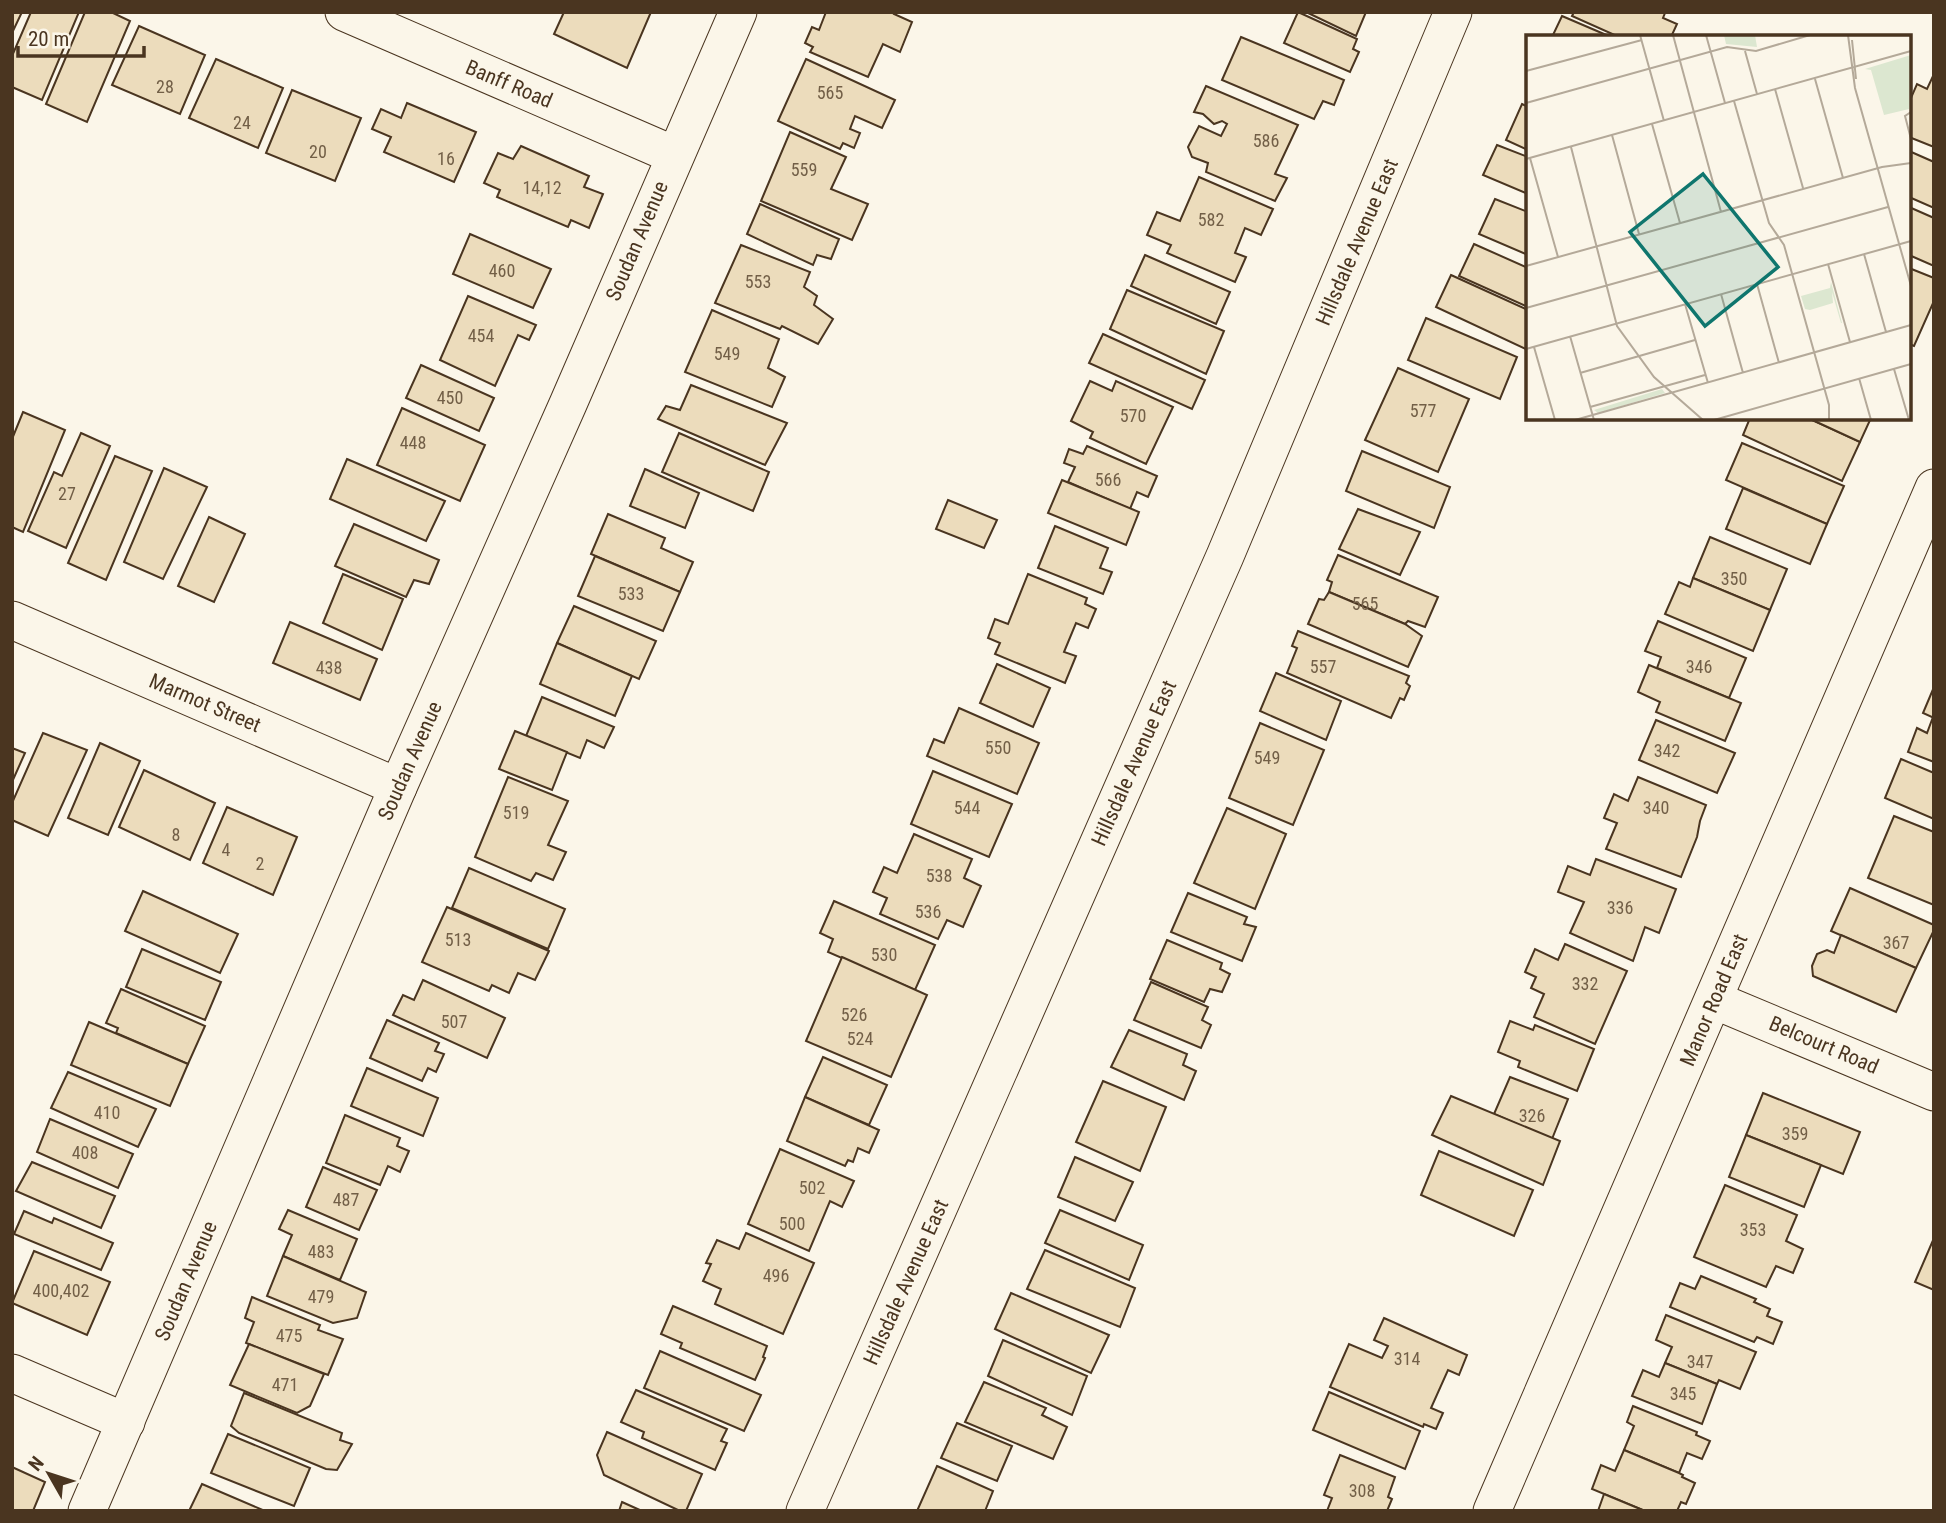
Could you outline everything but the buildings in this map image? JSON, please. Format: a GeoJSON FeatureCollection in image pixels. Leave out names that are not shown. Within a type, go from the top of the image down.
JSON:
{"type":"FeatureCollection","features":[{"type":"Feature","properties":{"kind":"street","name":"Banff Road"},"geometry":{"type":"LineString","coordinates":[[344,12],[674,155]]}},
{"type":"Feature","properties":{"kind":"street","name":"Soudan Avenue"},"geometry":{"type":"LineString","coordinates":[[87,1511],[398,787],[738,12]]}},
{"type":"Feature","properties":{"kind":"street","name":"Hillsdale Avenue East"},"geometry":{"type":"LineString","coordinates":[[806,1511],[1225,556],[1453,12]]}},
{"type":"Feature","properties":{"kind":"street","name":"Manor Road East"},"geometry":{"type":"LineString","coordinates":[[1492,1511],[1934,488]]}},
{"type":"Feature","properties":{"kind":"street","name":"Marmot Street"},"geometry":{"type":"LineString","coordinates":[[12,620],[398,787]]}},
{"type":"Feature","properties":{"kind":"street","name":"Belcourt Road"},"geometry":{"type":"LineString","coordinates":[[1714,1000],[1934,1092]]}},
{"type":"Feature","properties":{"kind":"street"},"geometry":{"type":"LineString","coordinates":[[12,1373],[126,1422]]}}]}
